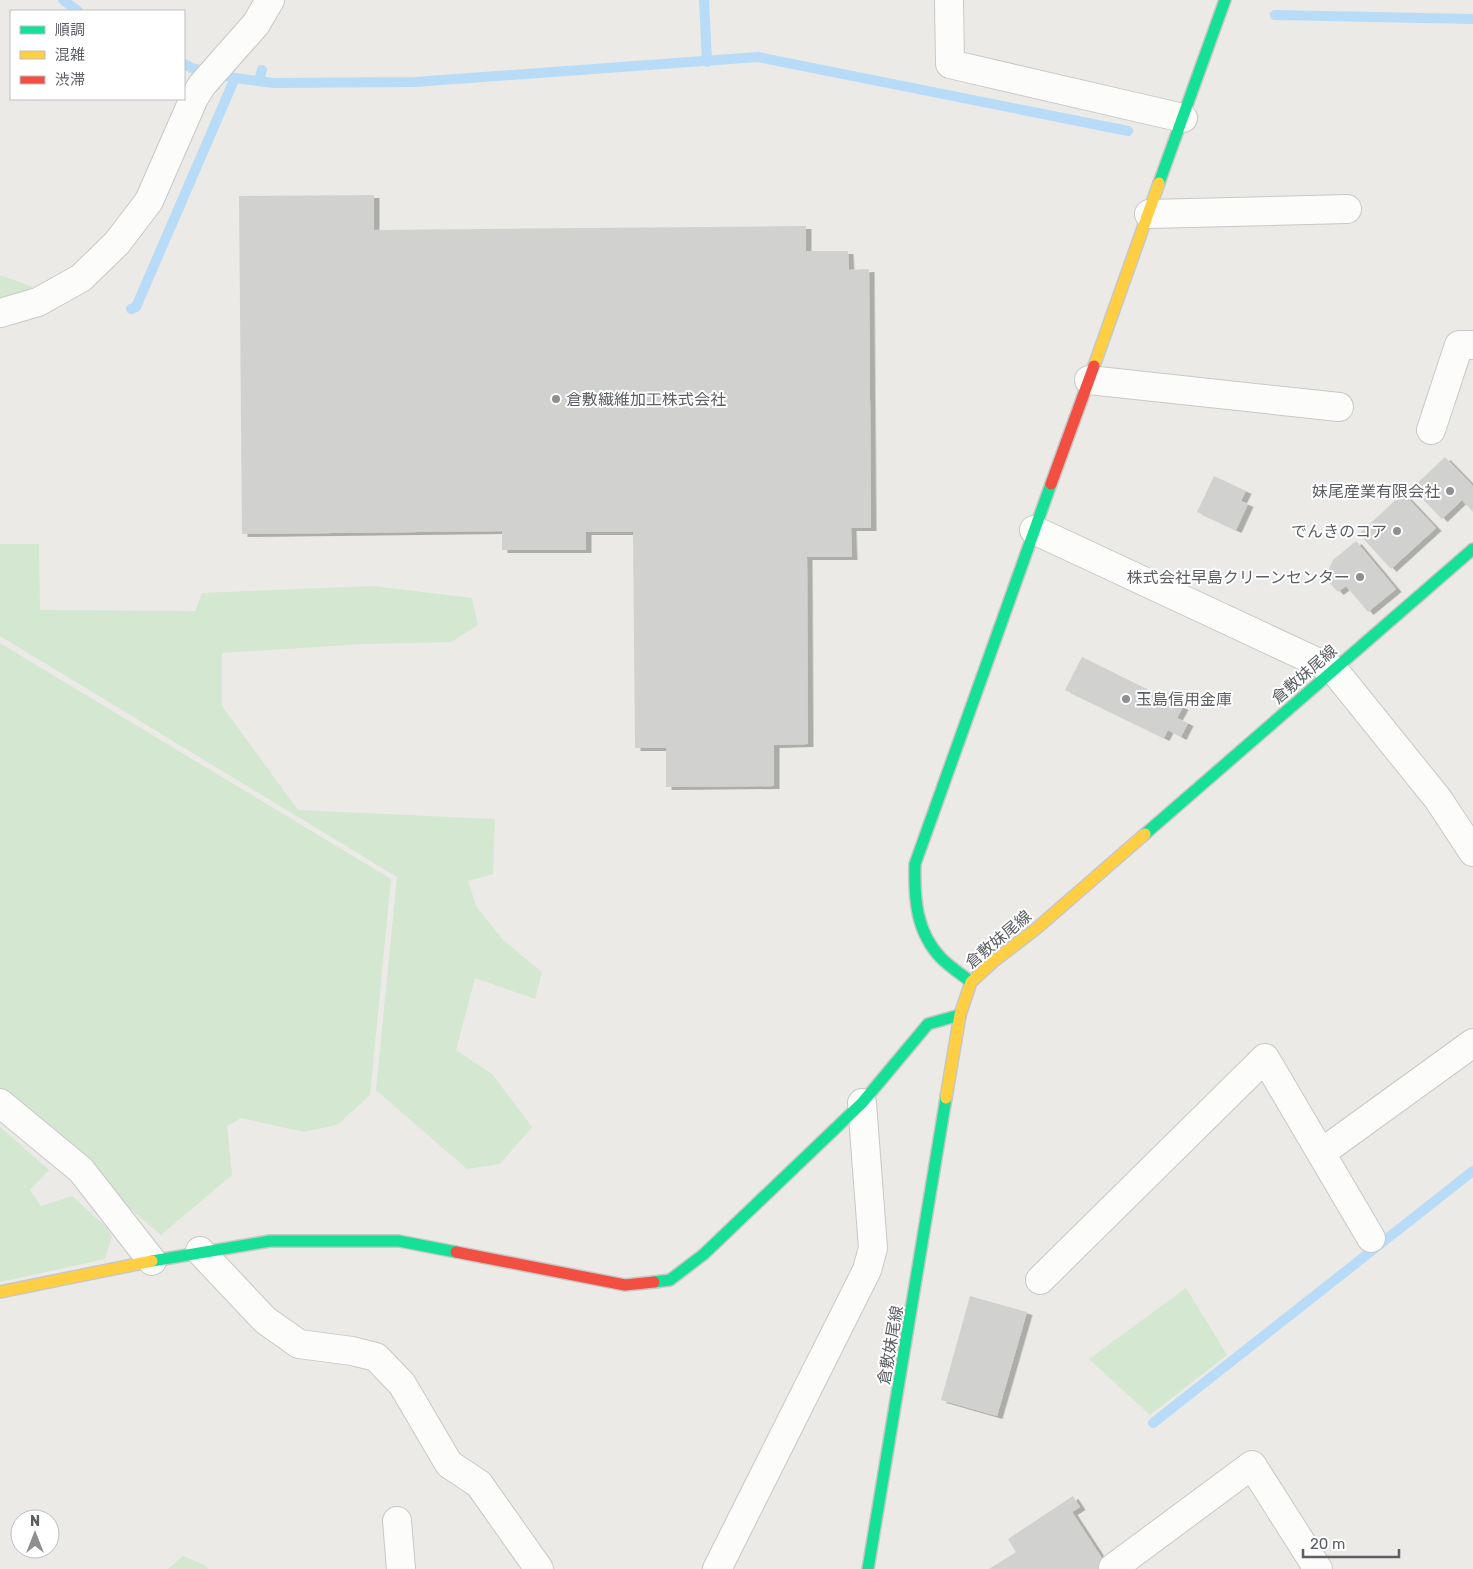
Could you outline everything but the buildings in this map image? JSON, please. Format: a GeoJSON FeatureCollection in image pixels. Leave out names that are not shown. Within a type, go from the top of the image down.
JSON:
{"type":"FeatureCollection","features":[{"type":"Feature","properties":{"kind":"street"},"geometry":{"type":"LineString","coordinates":[[0,313],[38,302],[81,278],[117,243],[149,201],[194,98],[202,85],[256,24],[270,0]]}},
{"type":"Feature","properties":{"kind":"street"},"geometry":{"type":"LineString","coordinates":[[949,0],[950,64],[1183,118]]}},
{"type":"Feature","properties":{"kind":"street"},"geometry":{"type":"LineString","coordinates":[[971,982],[939,957],[922,932],[914,897],[915,864],[1225,0]]}},
{"type":"Feature","properties":{"kind":"street"},"geometry":{"type":"LineString","coordinates":[[1149,214],[1347,209]]}},
{"type":"Feature","properties":{"kind":"street"},"geometry":{"type":"LineString","coordinates":[[1431,430],[1459,345],[1473,345]]}},
{"type":"Feature","properties":{"kind":"street"},"geometry":{"type":"LineString","coordinates":[[1089,380],[1339,407]]}},
{"type":"Feature","properties":{"kind":"street"},"geometry":{"type":"LineString","coordinates":[[1034,530],[1334,670],[1438,799],[1473,852]]}},
{"type":"Feature","properties":{"kind":"street","name":"倉敷妹尾線"},"geometry":{"type":"LineString","coordinates":[[868,1569],[960,1015],[971,982],[1044,921],[1473,548]]}},
{"type":"Feature","properties":{"kind":"street"},"geometry":{"type":"LineString","coordinates":[[0,1292],[152,1260],[270,1241],[399,1241],[625,1285],[670,1280],[704,1254],[862,1103],[928,1024],[960,1015]]}},
{"type":"Feature","properties":{"kind":"street"},"geometry":{"type":"LineString","coordinates":[[1321,1153],[1473,1043]]}},
{"type":"Feature","properties":{"kind":"street"},"geometry":{"type":"LineString","coordinates":[[1040,1280],[1265,1058],[1371,1238]]}},
{"type":"Feature","properties":{"kind":"street"},"geometry":{"type":"LineString","coordinates":[[0,1103],[81,1170],[152,1260]]}},
{"type":"Feature","properties":{"kind":"street"},"geometry":{"type":"LineString","coordinates":[[717,1569],[867,1270],[873,1248],[862,1103]]}},
{"type":"Feature","properties":{"kind":"street"},"geometry":{"type":"LineString","coordinates":[[200,1251],[265,1320],[299,1344],[352,1351],[376,1357],[402,1384],[449,1464],[479,1484],[539,1569]]}},
{"type":"Feature","properties":{"kind":"street"},"geometry":{"type":"LineString","coordinates":[[1113,1568],[1252,1465],[1318,1569]]}},
{"type":"Feature","properties":{"kind":"street"},"geometry":{"type":"LineString","coordinates":[[397,1521],[401,1569]]}},
{"type":"Feature","properties":{"kind":"green space"},"geometry":{"type":"Polygon","coordinates":[[[0,275],[33,287],[10,298],[0,300],[0,275]]]}},
{"type":"Feature","properties":{"kind":"green space"},"geometry":{"type":"Polygon","coordinates":[[[0,544],[39,544],[40,610],[195,611],[202,593],[373,586],[472,598],[478,625],[451,642],[364,644],[222,653],[222,706],[298,810],[495,819],[493,874],[468,881],[476,906],[503,940],[542,972],[535,999],[475,978],[456,1050],[492,1074],[532,1127],[500,1164],[467,1169],[376,1090],[397,877],[0,636],[0,544]]]}},
{"type":"Feature","properties":{"kind":"green space"},"geometry":{"type":"Polygon","coordinates":[[[0,643],[391,879],[370,1095],[337,1125],[304,1132],[241,1118],[227,1126],[232,1175],[161,1235],[0,1096],[0,643]]]}},
{"type":"Feature","properties":{"kind":"green space"},"geometry":{"type":"Polygon","coordinates":[[[0,1127],[49,1170],[30,1190],[41,1206],[72,1196],[106,1227],[112,1236],[105,1259],[0,1282],[0,1127]]]}},
{"type":"Feature","properties":{"kind":"green space"},"geometry":{"type":"Polygon","coordinates":[[[1186,1288],[1227,1355],[1150,1415],[1089,1359],[1186,1288]]]}},
{"type":"Feature","properties":{"kind":"green space"},"geometry":{"type":"Polygon","coordinates":[[[183,1556],[205,1565],[209,1569],[168,1569],[183,1556]]]}},
{"type":"Feature","properties":{"kind":"waterway"},"geometry":{"type":"LineString","coordinates":[[63,0],[77,10]]}},
{"type":"Feature","properties":{"kind":"waterway"},"geometry":{"type":"LineString","coordinates":[[704,0],[707,62]]}},
{"type":"Feature","properties":{"kind":"waterway"},"geometry":{"type":"LineString","coordinates":[[1275,15],[1473,19]]}},
{"type":"Feature","properties":{"kind":"waterway"},"geometry":{"type":"LineString","coordinates":[[185,64],[192,68],[235,78],[273,83],[415,82],[758,57],[1128,131]]}},
{"type":"Feature","properties":{"kind":"waterway"},"geometry":{"type":"LineString","coordinates":[[259,80],[262,70]]}},
{"type":"Feature","properties":{"kind":"waterway"},"geometry":{"type":"LineString","coordinates":[[131,309],[136,307],[235,78]]}},
{"type":"Feature","properties":{"kind":"waterway"},"geometry":{"type":"LineString","coordinates":[[1153,1423],[1473,1171]]}},
{"type":"Feature","properties":{"kind":"traffic: fast"},"geometry":{"type":"LineString","coordinates":[[1159,183],[1225,0]]}},
{"type":"Feature","properties":{"kind":"traffic: fast"},"geometry":{"type":"LineString","coordinates":[[971,982],[941,958],[926,937],[916,902],[915,864],[1051,484]]}},
{"type":"Feature","properties":{"kind":"traffic: fast"},"geometry":{"type":"LineString","coordinates":[[1145,834],[1473,549]]}},
{"type":"Feature","properties":{"kind":"traffic: fast"},"geometry":{"type":"LineString","coordinates":[[654,1282],[670,1280],[704,1254],[862,1103],[928,1024],[960,1015]]}},
{"type":"Feature","properties":{"kind":"traffic: fast"},"geometry":{"type":"LineString","coordinates":[[868,1569],[946,1098]]}},
{"type":"Feature","properties":{"kind":"traffic: fast"},"geometry":{"type":"LineString","coordinates":[[152,1261],[270,1241],[399,1241],[456,1252]]}},
{"type":"Feature","properties":{"kind":"traffic: slow"},"geometry":{"type":"LineString","coordinates":[[1094,366],[1159,183]]}},
{"type":"Feature","properties":{"kind":"traffic: slow"},"geometry":{"type":"LineString","coordinates":[[946,1098],[960,1015],[971,982],[994,961],[1037,928],[1145,834]]}},
{"type":"Feature","properties":{"kind":"traffic: slow"},"geometry":{"type":"LineString","coordinates":[[0,1292],[152,1261]]}},
{"type":"Feature","properties":{"kind":"traffic: jam"},"geometry":{"type":"LineString","coordinates":[[1051,484],[1094,366]]}},
{"type":"Feature","properties":{"kind":"traffic: jam"},"geometry":{"type":"LineString","coordinates":[[456,1252],[625,1285],[654,1282]]}},
{"type":"Feature","properties":{"kind":"place","name":"倉敷繊維加工株式会社"},"geometry":{"type":"Point","coordinates":[556,399]}},
{"type":"Feature","properties":{"kind":"place","name":"妹尾産業有限会社"},"geometry":{"type":"Point","coordinates":[1450,491]}},
{"type":"Feature","properties":{"kind":"place","name":"でんきのコア"},"geometry":{"type":"Point","coordinates":[1397,531]}},
{"type":"Feature","properties":{"kind":"place","name":"株式会社早島クリーンセンター"},"geometry":{"type":"Point","coordinates":[1360,577]}},
{"type":"Feature","properties":{"kind":"place","name":"玉島信用金庫"},"geometry":{"type":"Point","coordinates":[1126,699]}}]}
